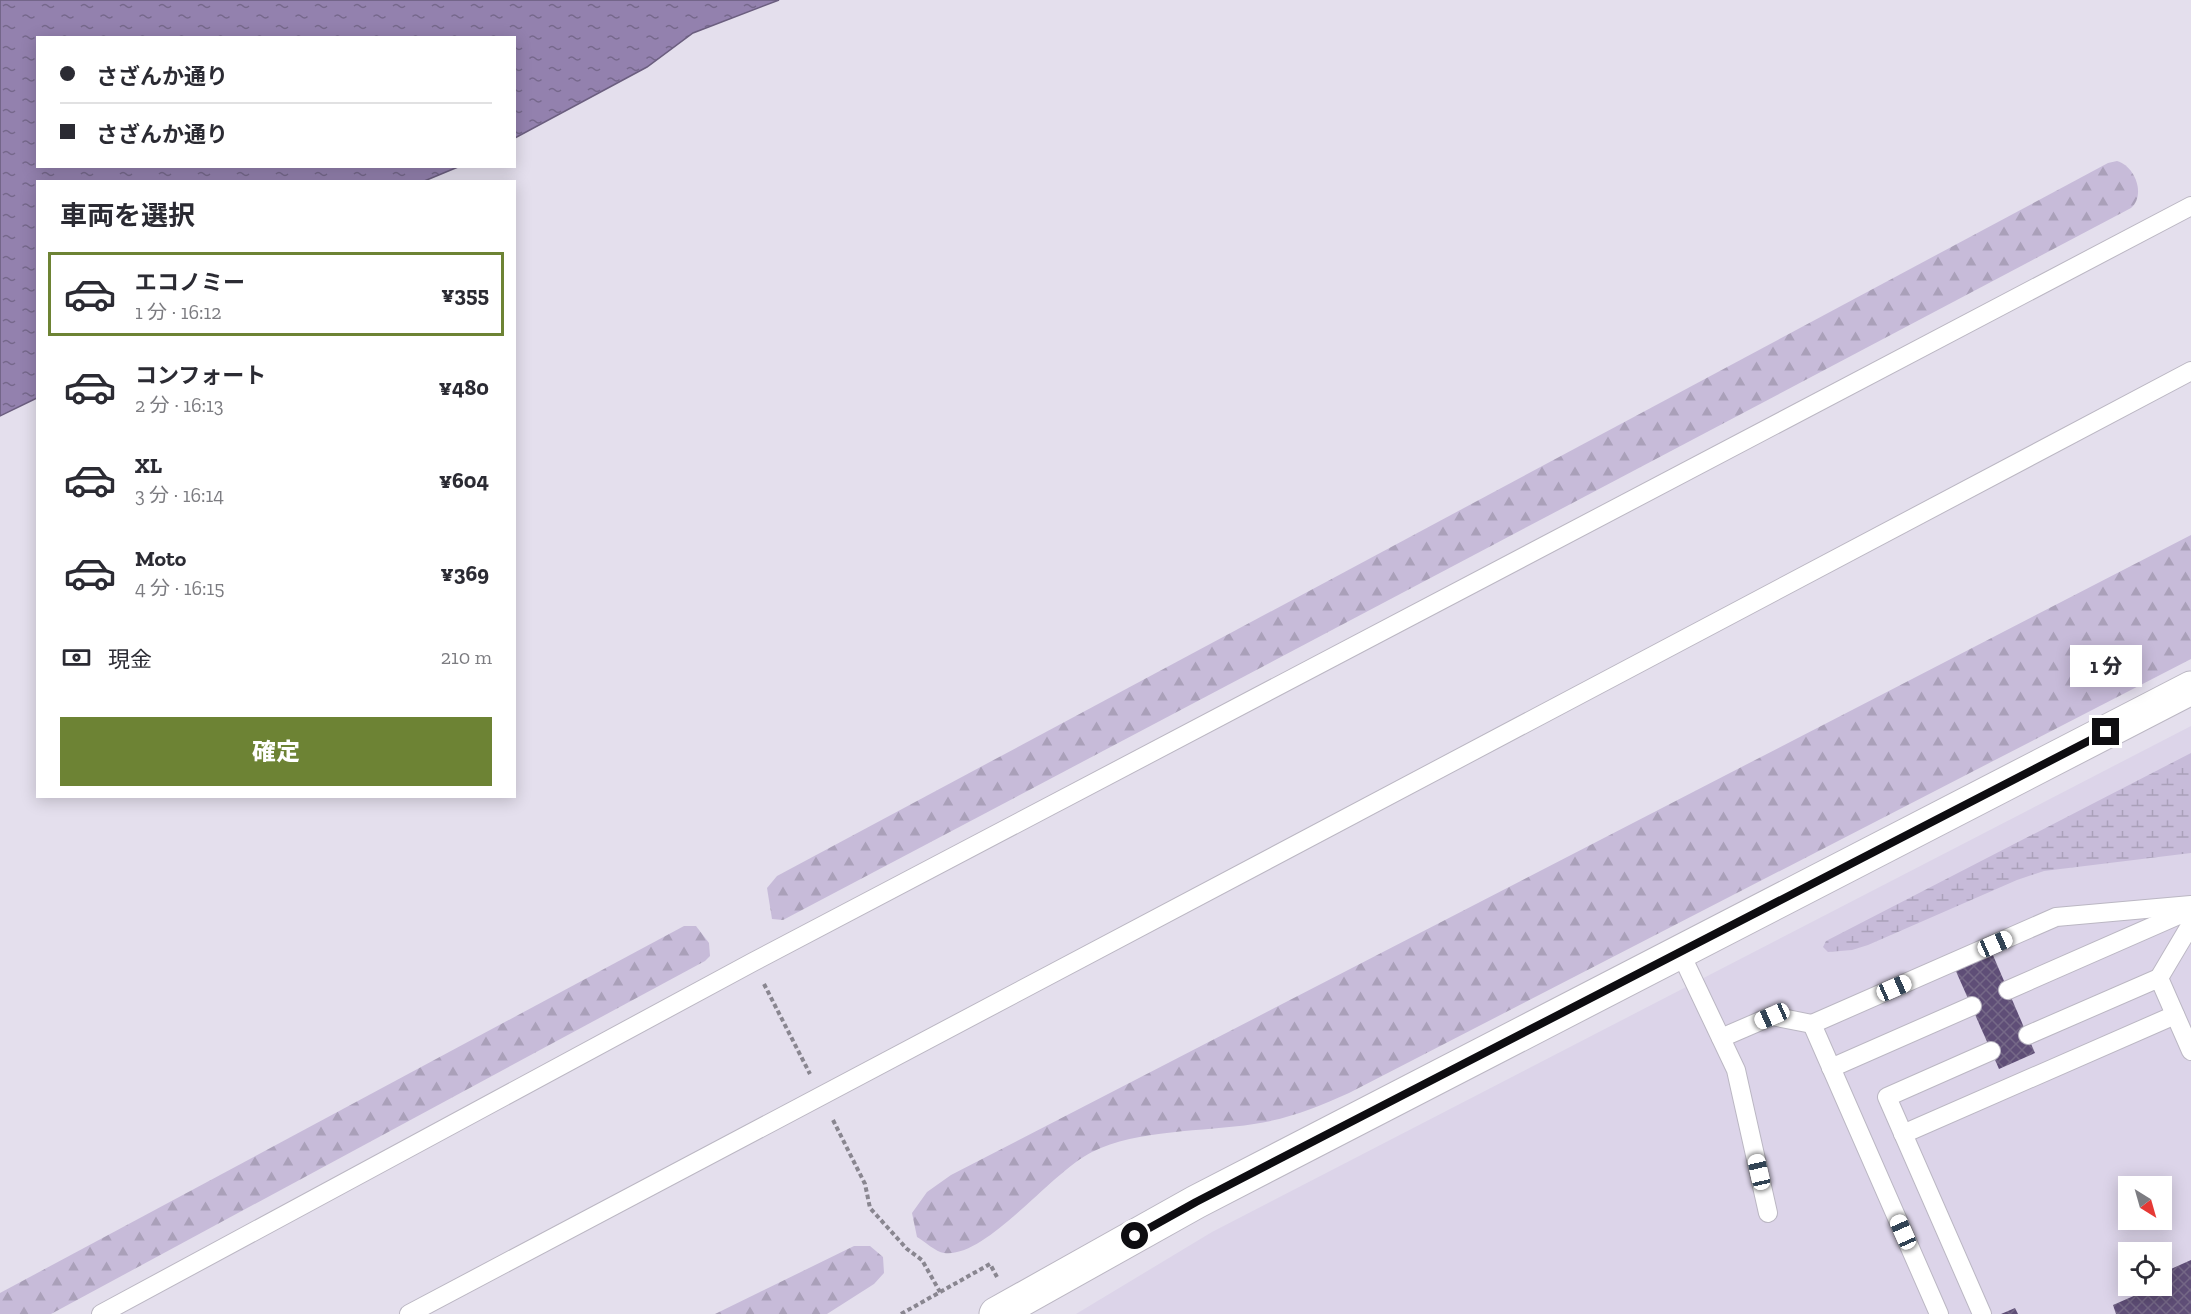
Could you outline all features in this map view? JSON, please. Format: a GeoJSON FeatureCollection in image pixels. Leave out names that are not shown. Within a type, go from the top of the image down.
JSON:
{"type":"FeatureCollection","features":[{"type":"Feature","properties":{"kind":"street"},"geometry":{"type":"LineString","coordinates":[[996,1314],[1196,1202],[2191,688]]}},
{"type":"Feature","properties":{"kind":"lane"},"geometry":{"type":"LineString","coordinates":[[101,1314],[753,962],[2191,206]]}},
{"type":"Feature","properties":{"kind":"lane"},"geometry":{"type":"LineString","coordinates":[[409,1314],[2191,371]]}},
{"type":"Feature","properties":{"kind":"lane"},"geometry":{"type":"LineString","coordinates":[[1721,1038],[1772,1016],[1812,1024],[2056,917],[2191,907]]}},
{"type":"Feature","properties":{"kind":"lane"},"geometry":{"type":"LineString","coordinates":[[2008,990],[2191,907]]}},
{"type":"Feature","properties":{"kind":"lane"},"geometry":{"type":"LineString","coordinates":[[2028,1035],[2159,978],[2191,924]]}},
{"type":"Feature","properties":{"kind":"lane"},"geometry":{"type":"LineString","coordinates":[[1680,952],[1736,1070],[1768,1213]]}},
{"type":"Feature","properties":{"kind":"lane"},"geometry":{"type":"LineString","coordinates":[[2159,978],[2191,1051]]}},
{"type":"Feature","properties":{"kind":"lane"},"geometry":{"type":"LineString","coordinates":[[1831,1068],[1972,1006]]}},
{"type":"Feature","properties":{"kind":"lane"},"geometry":{"type":"LineString","coordinates":[[1903,1134],[2175,1015]]}},
{"type":"Feature","properties":{"kind":"lane"},"geometry":{"type":"LineString","coordinates":[[1812,1024],[1939,1314]]}},
{"type":"Feature","properties":{"kind":"lane"},"geometry":{"type":"LineString","coordinates":[[1982,1314],[1887,1097],[1991,1051]]}},
{"type":"Feature","properties":{"kind":"path"},"geometry":{"type":"LineString","coordinates":[[753,962],[865,1184],[870,1208],[907,1249],[922,1260],[940,1292]]}},
{"type":"Feature","properties":{"kind":"path"},"geometry":{"type":"LineString","coordinates":[[901,1314],[990,1264],[999,1280]]}},
{"type":"Feature","properties":{"kind":"shaded area"},"geometry":{"type":"Polygon","coordinates":[[[2191,726],[2191,1314],[1076,1314],[1212,1232],[2191,726]]]}},
{"type":"Feature","properties":{"kind":"green space"},"geometry":{"type":"Polygon","coordinates":[[[2117,161],[2129,169],[2136,181],[2138,196],[2131,208],[783,920],[772,919],[767,888],[777,876],[2108,163],[2117,161]]]}},
{"type":"Feature","properties":{"kind":"green space"},"geometry":{"type":"Polygon","coordinates":[[[2191,535],[2191,659],[1349,1093],[1303,1112],[1267,1122],[1150,1135],[1092,1152],[1057,1177],[998,1229],[979,1243],[961,1251],[944,1253],[917,1237],[912,1213],[927,1192],[951,1175],[2191,535]]]}},
{"type":"Feature","properties":{"kind":"green space"},"geometry":{"type":"Polygon","coordinates":[[[2191,753],[2191,853],[2044,871],[2017,880],[1868,945],[1852,950],[1828,952],[1823,947],[1826,941],[2191,753]]]}},
{"type":"Feature","properties":{"kind":"green space"},"geometry":{"type":"Polygon","coordinates":[[[684,926],[696,926],[709,943],[710,956],[705,961],[51,1314],[0,1314],[0,1293],[684,926]]]}},
{"type":"Feature","properties":{"kind":"green space"},"geometry":{"type":"Polygon","coordinates":[[[854,1246],[870,1246],[883,1257],[884,1273],[874,1284],[827,1314],[715,1314],[854,1246]]]}},
{"type":"Feature","properties":{"kind":"water"},"geometry":{"type":"Polygon","coordinates":[[[0,0],[779,0],[693,33],[647,67],[516,137],[516,36],[36,36],[36,168],[456,168],[427,180],[36,180],[36,398],[0,416],[0,0]]]}},
{"type":"Feature","properties":{"kind":"building"},"geometry":{"type":"Polygon","coordinates":[[[1992,953],[2035,1053],[1999,1069],[1955,969],[1992,953]]]}},
{"type":"Feature","properties":{"kind":"building"},"geometry":{"type":"Polygon","coordinates":[[[2191,1260],[2191,1314],[2116,1314],[2113,1305],[2134,1296],[2172,1296],[2172,1269],[2191,1260]]]}},
{"type":"Feature","properties":{"kind":"building"},"geometry":{"type":"Polygon","coordinates":[[[2015,1308],[2018,1314],[2001,1314],[2015,1308]]]}},
{"type":"Feature","properties":{"kind":"route"},"geometry":{"type":"LineString","coordinates":[[1135,1236],[1196,1202],[2106,732]]}}]}
